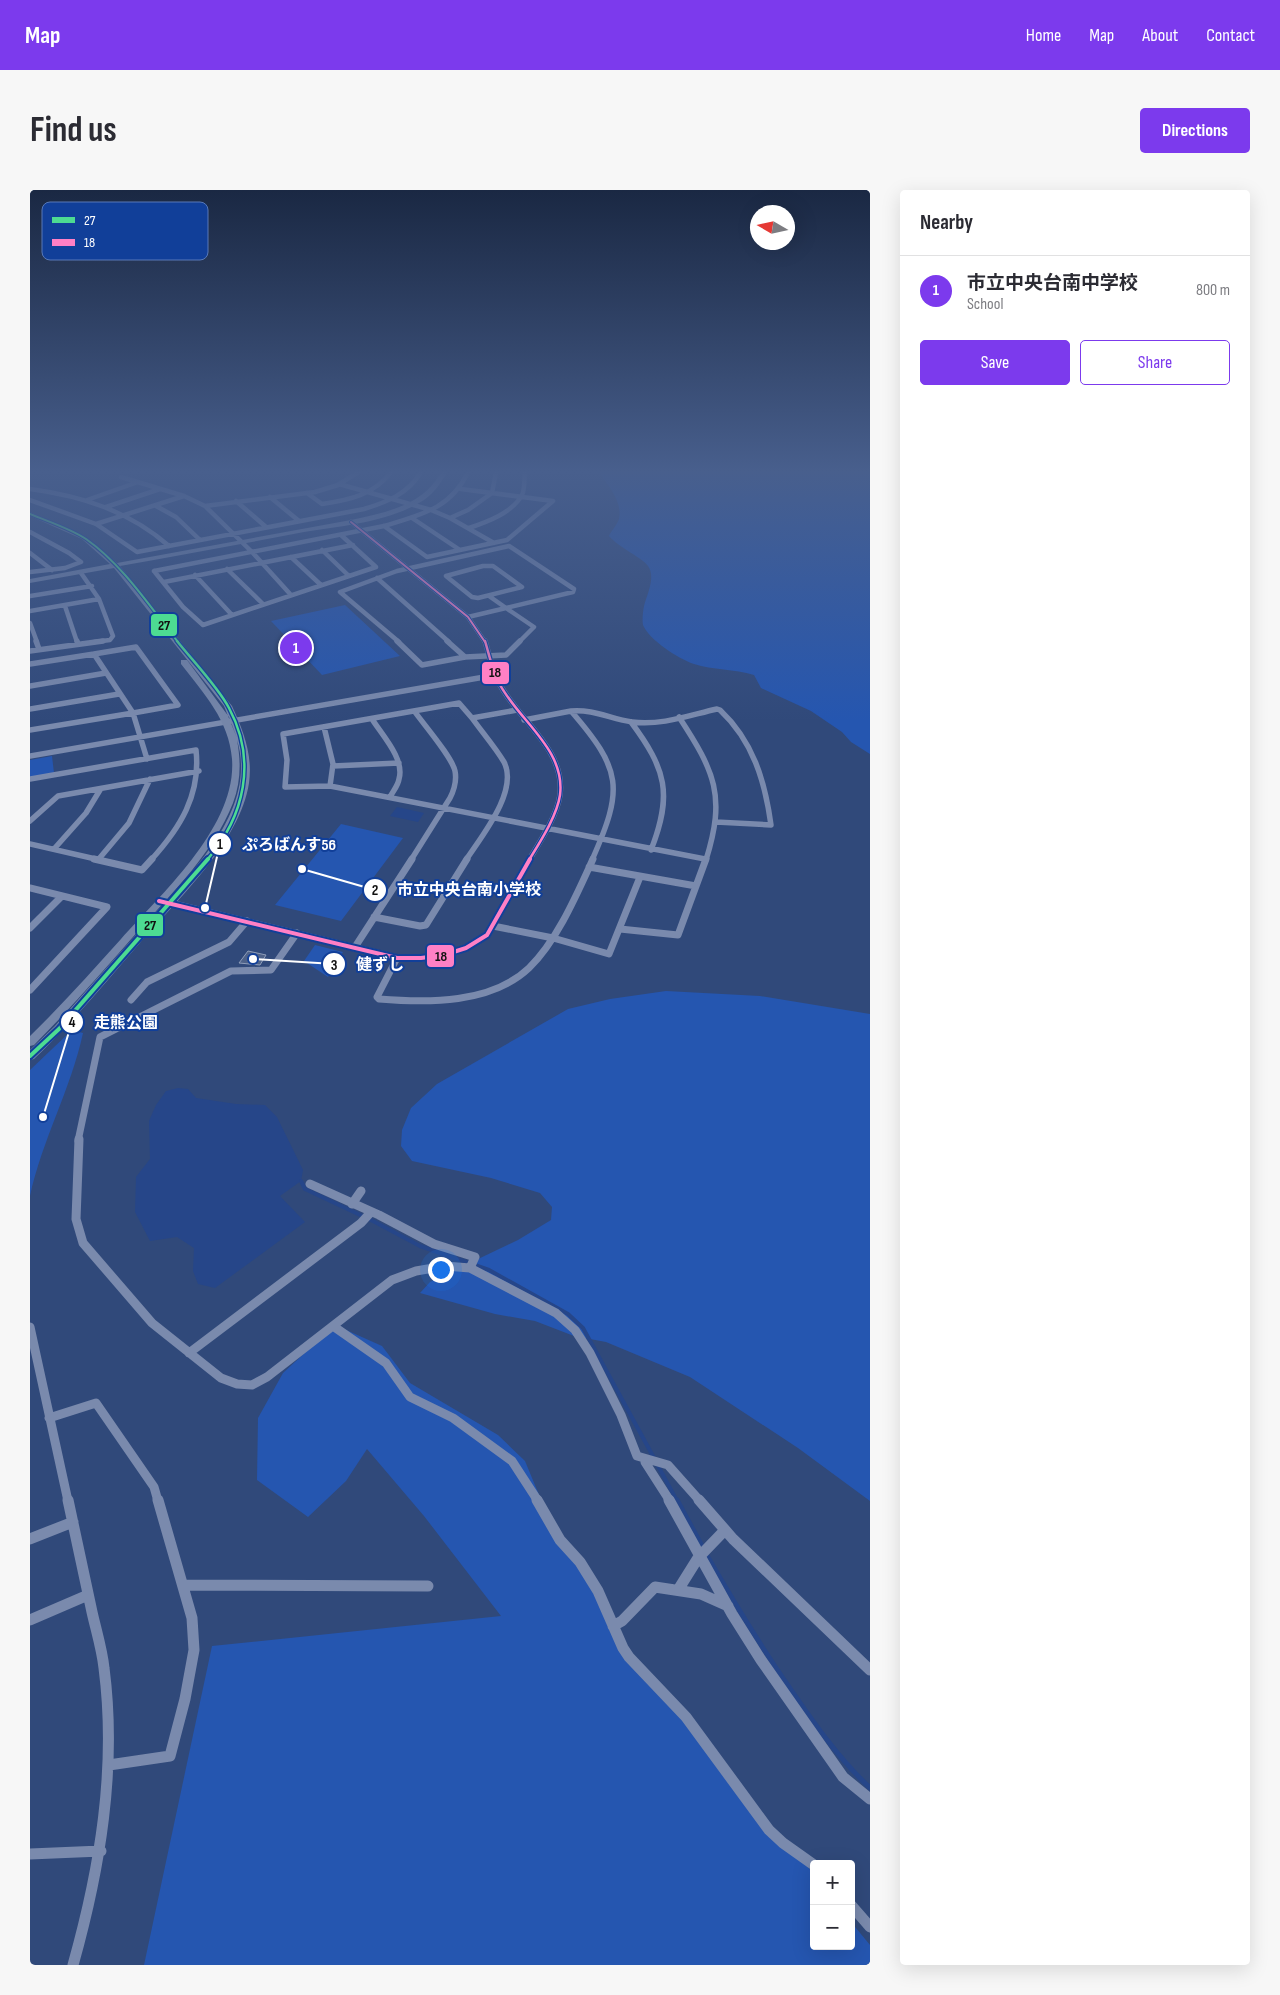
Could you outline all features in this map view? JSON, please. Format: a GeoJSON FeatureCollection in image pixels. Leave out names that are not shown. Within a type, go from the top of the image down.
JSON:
{"type":"FeatureCollection","features":[{"type":"Feature","properties":{"kind":"street"},"geometry":{"type":"LineString","coordinates":[[31,555],[52,570]]}},
{"type":"Feature","properties":{"kind":"street"},"geometry":{"type":"LineString","coordinates":[[30,572],[52,570],[77,565],[81,562],[71,555]]}},
{"type":"Feature","properties":{"kind":"street"},"geometry":{"type":"LineString","coordinates":[[98,555],[114,568]]}},
{"type":"Feature","properties":{"kind":"street"},"geometry":{"type":"LineString","coordinates":[[30,1056],[59,1029],[212,854],[237,810],[246,777],[244,742],[218,693],[114,568],[101,555]]}},
{"type":"Feature","properties":{"kind":"street"},"geometry":{"type":"LineString","coordinates":[[30,581],[114,568],[181,555]]}},
{"type":"Feature","properties":{"kind":"street"},"geometry":{"type":"LineString","coordinates":[[237,555],[154,571],[183,607],[203,625],[376,567],[363,555]]}},
{"type":"Feature","properties":{"kind":"street"},"geometry":{"type":"LineString","coordinates":[[255,555],[291,595]]}},
{"type":"Feature","properties":{"kind":"street"},"geometry":{"type":"LineString","coordinates":[[164,582],[301,555]]}},
{"type":"Feature","properties":{"kind":"street"},"geometry":{"type":"LineString","coordinates":[[327,555],[348,576]]}},
{"type":"Feature","properties":{"kind":"street"},"geometry":{"type":"LineString","coordinates":[[159,901],[397,958],[435,958],[456,953],[473,946],[487,935],[547,829],[560,797],[560,774],[552,755],[540,737],[524,720],[496,675],[484,638],[468,617],[394,555]]}},
{"type":"Feature","properties":{"kind":"street"},"geometry":{"type":"LineString","coordinates":[[424,555],[427,557],[437,555]]}},
{"type":"Feature","properties":{"kind":"street"},"geometry":{"type":"LineString","coordinates":[[470,555],[410,568],[340,592],[390,634],[422,665],[506,654],[534,627],[489,596]]}},
{"type":"Feature","properties":{"kind":"street"},"geometry":{"type":"LineString","coordinates":[[468,617],[573,592],[574,589],[522,555]]}},
{"type":"Feature","properties":{"kind":"street"},"geometry":{"type":"LineString","coordinates":[[291,557],[321,585]]}},
{"type":"Feature","properties":{"kind":"street"},"geometry":{"type":"LineString","coordinates":[[447,560],[459,572]]}},
{"type":"Feature","properties":{"kind":"street"},"geometry":{"type":"LineString","coordinates":[[493,566],[522,587],[489,596],[472,597],[446,576],[493,566]]}},
{"type":"Feature","properties":{"kind":"street"},"geometry":{"type":"LineString","coordinates":[[228,569],[263,604]]}},
{"type":"Feature","properties":{"kind":"street"},"geometry":{"type":"LineString","coordinates":[[30,651],[110,640],[113,636],[99,599],[92,586],[81,573]]}},
{"type":"Feature","properties":{"kind":"street"},"geometry":{"type":"LineString","coordinates":[[195,576],[232,615]]}},
{"type":"Feature","properties":{"kind":"street"},"geometry":{"type":"LineString","coordinates":[[377,578],[465,658]]}},
{"type":"Feature","properties":{"kind":"street"},"geometry":{"type":"LineString","coordinates":[[30,596],[92,586]]}},
{"type":"Feature","properties":{"kind":"street"},"geometry":{"type":"LineString","coordinates":[[30,611],[99,599]]}},
{"type":"Feature","properties":{"kind":"street"},"geometry":{"type":"LineString","coordinates":[[65,606],[78,644]]}},
{"type":"Feature","properties":{"kind":"street"},"geometry":{"type":"LineString","coordinates":[[30,622],[39,649]]}},
{"type":"Feature","properties":{"kind":"street"},"geometry":{"type":"LineString","coordinates":[[30,664],[136,647],[178,705],[30,730]]}},
{"type":"Feature","properties":{"kind":"street"},"geometry":{"type":"LineString","coordinates":[[94,654],[133,713],[147,759]]}},
{"type":"Feature","properties":{"kind":"street"},"geometry":{"type":"LineString","coordinates":[[30,686],[106,673]]}},
{"type":"Feature","properties":{"kind":"street"},"geometry":{"type":"LineString","coordinates":[[30,756],[496,675]]}},
{"type":"Feature","properties":{"kind":"street"},"geometry":{"type":"LineString","coordinates":[[30,708],[119,694]]}},
{"type":"Feature","properties":{"kind":"street"},"geometry":{"type":"LineString","coordinates":[[374,917],[420,926],[426,925],[494,818],[507,791],[508,774],[500,756],[472,718],[458,703],[283,734],[287,760],[285,787],[330,786],[390,797],[444,809],[494,818],[651,850],[705,859]]}},
{"type":"Feature","properties":{"kind":"street"},"geometry":{"type":"LineString","coordinates":[[524,720],[572,710],[586,710],[631,722],[655,722],[717,709],[720,710],[726,715],[753,754],[768,803],[770,825],[716,822]]}},
{"type":"Feature","properties":{"kind":"street"},"geometry":{"type":"LineString","coordinates":[[472,718],[518,710]]}},
{"type":"Feature","properties":{"kind":"street"},"geometry":{"type":"LineString","coordinates":[[397,958],[377,997],[380,999],[411,1002],[437,1001],[460,997],[503,984],[531,966],[553,938],[601,840],[614,792],[614,780],[606,755],[572,710]]}},
{"type":"Feature","properties":{"kind":"street"},"geometry":{"type":"LineString","coordinates":[[355,947],[454,792],[457,774],[453,765],[415,712]]}},
{"type":"Feature","properties":{"kind":"street"},"geometry":{"type":"LineString","coordinates":[[620,929],[678,935],[716,822],[717,801],[708,765],[679,717]]}},
{"type":"Feature","properties":{"kind":"street"},"geometry":{"type":"LineString","coordinates":[[372,719],[399,763],[401,774],[398,784],[390,797]]}},
{"type":"Feature","properties":{"kind":"street"},"geometry":{"type":"LineString","coordinates":[[30,1042],[59,1014],[202,852],[228,810],[233,790],[237,765],[232,721]]}},
{"type":"Feature","properties":{"kind":"street"},"geometry":{"type":"LineString","coordinates":[[631,722],[644,738],[664,780],[665,806],[661,828],[651,850]]}},
{"type":"Feature","properties":{"kind":"street"},"geometry":{"type":"LineString","coordinates":[[324,727],[330,743],[333,766],[334,777],[330,786]]}},
{"type":"Feature","properties":{"kind":"street"},"geometry":{"type":"LineString","coordinates":[[30,779],[196,750],[199,771],[190,803],[179,826],[142,870],[30,844]]}},
{"type":"Feature","properties":{"kind":"street"},"geometry":{"type":"LineString","coordinates":[[333,766],[399,763]]}},
{"type":"Feature","properties":{"kind":"street"},"geometry":{"type":"LineString","coordinates":[[30,822],[58,796],[199,771]]}},
{"type":"Feature","properties":{"kind":"street"},"geometry":{"type":"LineString","coordinates":[[98,860],[124,830],[139,807],[150,779]]}},
{"type":"Feature","properties":{"kind":"street"},"geometry":{"type":"LineString","coordinates":[[54,849],[86,813],[100,790]]}},
{"type":"Feature","properties":{"kind":"street"},"geometry":{"type":"LineString","coordinates":[[589,867],[696,886]]}},
{"type":"Feature","properties":{"kind":"street"},"geometry":{"type":"LineString","coordinates":[[492,926],[553,938],[609,954],[640,877]]}},
{"type":"Feature","properties":{"kind":"street"},"geometry":{"type":"LineString","coordinates":[[30,888],[107,907],[30,990]]}},
{"type":"Feature","properties":{"kind":"street"},"geometry":{"type":"LineString","coordinates":[[30,928],[62,896]]}},
{"type":"Feature","properties":{"kind":"street"},"geometry":{"type":"LineString","coordinates":[[131,1000],[146,982],[229,942],[247,921]]}},
{"type":"Feature","properties":{"kind":"street"},"geometry":{"type":"LineString","coordinates":[[298,933],[271,970],[263,972],[239,969],[231,971],[100,1037],[77,1147],[76,1219],[83,1243],[152,1323],[221,1378],[237,1384],[252,1385],[286,1364],[392,1280],[416,1271],[445,1266],[470,1268],[542,1304],[575,1330],[590,1353],[615,1401],[637,1456],[645,1462],[664,1491],[728,1606],[762,1660],[843,1777],[870,1799]]}},
{"type":"Feature","properties":{"kind":"street"},"geometry":{"type":"LineString","coordinates":[[310,1184],[392,1221],[434,1244],[475,1256],[470,1268]]}},
{"type":"Feature","properties":{"kind":"street"},"geometry":{"type":"LineString","coordinates":[[352,1204],[361,1191]]}},
{"type":"Feature","properties":{"kind":"street"},"geometry":{"type":"LineString","coordinates":[[189,1353],[353,1229],[371,1212]]}},
{"type":"Feature","properties":{"kind":"street"},"geometry":{"type":"LineString","coordinates":[[30,1326],[104,1667],[108,1701],[108,1765],[101,1851],[85,1927],[73,1965]]}},
{"type":"Feature","properties":{"kind":"street"},"geometry":{"type":"LineString","coordinates":[[334,1326],[386,1363],[410,1397],[453,1418],[512,1461],[526,1479],[560,1540],[590,1577],[629,1657],[686,1717],[769,1830],[783,1843],[810,1862]]}},
{"type":"Feature","properties":{"kind":"street"},"geometry":{"type":"LineString","coordinates":[[49,1418],[96,1403],[154,1487],[192,1618],[194,1650],[185,1700],[170,1756],[108,1765]]}},
{"type":"Feature","properties":{"kind":"street"},"geometry":{"type":"LineString","coordinates":[[645,1462],[662,1462],[668,1465],[725,1530],[870,1670]]}},
{"type":"Feature","properties":{"kind":"street"},"geometry":{"type":"LineString","coordinates":[[30,1539],[73,1522]]}},
{"type":"Feature","properties":{"kind":"street"},"geometry":{"type":"LineString","coordinates":[[678,1590],[699,1554],[725,1530]]}},
{"type":"Feature","properties":{"kind":"street"},"geometry":{"type":"LineString","coordinates":[[184,1586],[428,1586]]}},
{"type":"Feature","properties":{"kind":"street"},"geometry":{"type":"LineString","coordinates":[[613,1626],[622,1621],[653,1588],[700,1594],[728,1606]]}},
{"type":"Feature","properties":{"kind":"street"},"geometry":{"type":"LineString","coordinates":[[30,1620],[88,1595]]}},
{"type":"Feature","properties":{"kind":"street"},"geometry":{"type":"LineString","coordinates":[[30,1854],[101,1851]]}},
{"type":"Feature","properties":{"kind":"street"},"geometry":{"type":"LineString","coordinates":[[855,1910],[870,1927]]}},
{"type":"Feature","properties":{"kind":"shaded area"},"geometry":{"type":"Polygon","coordinates":[[[635,555],[870,555],[870,754],[811,711],[761,688],[754,675],[694,664],[658,643],[646,631],[643,625],[644,606],[649,591],[651,575],[648,566],[635,555]]]}},
{"type":"Feature","properties":{"kind":"shaded area"},"geometry":{"type":"Polygon","coordinates":[[[345,605],[400,656],[322,675],[271,621],[345,605]]]}},
{"type":"Feature","properties":{"kind":"shaded area"},"geometry":{"type":"Polygon","coordinates":[[[52,756],[54,773],[30,777],[30,760],[52,756]]]}},
{"type":"Feature","properties":{"kind":"shaded area"},"geometry":{"type":"Polygon","coordinates":[[[397,807],[424,813],[418,822],[390,816],[397,807]]]}},
{"type":"Feature","properties":{"kind":"shaded area"},"geometry":{"type":"Polygon","coordinates":[[[341,824],[403,838],[341,921],[275,905],[341,824]]]}},
{"type":"Feature","properties":{"kind":"shaded area"},"geometry":{"type":"Polygon","coordinates":[[[315,945],[343,952],[328,977],[304,961],[315,945]]]}},
{"type":"Feature","properties":{"kind":"shaded area"},"geometry":{"type":"Polygon","coordinates":[[[666,991],[760,996],[870,1014],[870,1501],[798,1448],[690,1377],[606,1342],[574,1336],[535,1321],[495,1314],[420,1293],[430,1282],[518,1240],[551,1220],[552,1207],[540,1193],[491,1178],[412,1161],[401,1146],[402,1130],[411,1108],[437,1084],[568,1009],[610,999],[666,991]]]}},
{"type":"Feature","properties":{"kind":"shaded area"},"geometry":{"type":"Polygon","coordinates":[[[72,1030],[83,1033],[78,1054],[35,1175],[30,1196],[30,1070],[72,1030]]]}},
{"type":"Feature","properties":{"kind":"shaded area"},"geometry":{"type":"Polygon","coordinates":[[[178,1088],[188,1089],[196,1098],[236,1104],[265,1105],[277,1117],[303,1170],[301,1181],[280,1196],[305,1222],[215,1288],[198,1284],[193,1271],[194,1248],[177,1237],[150,1241],[135,1212],[136,1177],[150,1159],[149,1121],[156,1105],[166,1091],[178,1088]]]}},
{"type":"Feature","properties":{"kind":"shaded area"},"geometry":{"type":"Polygon","coordinates":[[[335,1325],[382,1346],[410,1383],[498,1435],[525,1461],[549,1519],[624,1644],[746,1796],[810,1869],[810,1950],[855,1950],[855,1927],[870,1945],[870,1965],[144,1965],[212,1646],[501,1616],[424,1516],[367,1449],[346,1481],[308,1517],[257,1480],[258,1418],[283,1373],[335,1325]]]}},
{"type":"Feature","properties":{"kind":"building"},"geometry":{"type":"Polygon","coordinates":[[[248,951],[266,955],[260,965],[239,963],[248,951]]]}},
{"type":"Feature","properties":{"kind":"waterway"},"geometry":{"type":"LineString","coordinates":[[301,1181],[305,1189],[373,1221],[420,1246],[489,1270],[568,1314],[583,1328],[654,1458]]}},
{"type":"Feature","properties":{"kind":"waterway"},"geometry":{"type":"LineString","coordinates":[[657,1464],[677,1501]]}},
{"type":"Feature","properties":{"kind":"waterway"},"geometry":{"type":"LineString","coordinates":[[677,1500],[703,1548]]}},
{"type":"Feature","properties":{"kind":"waterway"},"geometry":{"type":"LineString","coordinates":[[706,1554],[756,1638],[798,1700],[837,1752],[870,1788]]}},
{"type":"Feature","properties":{"kind":"transit line","name":"27"},"geometry":{"type":"LineString","coordinates":[[30,1056],[59,1029],[212,854],[234,817],[241,800],[245,782],[244,746],[228,706],[122,572],[104,555]]}},
{"type":"Feature","properties":{"kind":"transit line","name":"18"},"geometry":{"type":"LineString","coordinates":[[159,901],[397,958],[421,958],[444,955],[466,948],[487,935],[547,829],[560,797],[561,780],[558,768],[540,737],[524,720],[498,681],[484,638],[468,617],[391,555]]}},
{"type":"Feature","properties":{"kind":"place","name":"市立中央台南中学校"},"geometry":{"type":"Point","coordinates":[296,648]}},
{"type":"Feature","properties":{"kind":"place","name":"市立中央台南小学校"},"geometry":{"type":"Point","coordinates":[302,869]}},
{"type":"Feature","properties":{"kind":"place","name":"ぷろばんす56"},"geometry":{"type":"Point","coordinates":[205,908]}},
{"type":"Feature","properties":{"kind":"place","name":"健ずし"},"geometry":{"type":"Point","coordinates":[253,959]}},
{"type":"Feature","properties":{"kind":"place","name":"走熊公園"},"geometry":{"type":"Point","coordinates":[43,1117]}}]}
